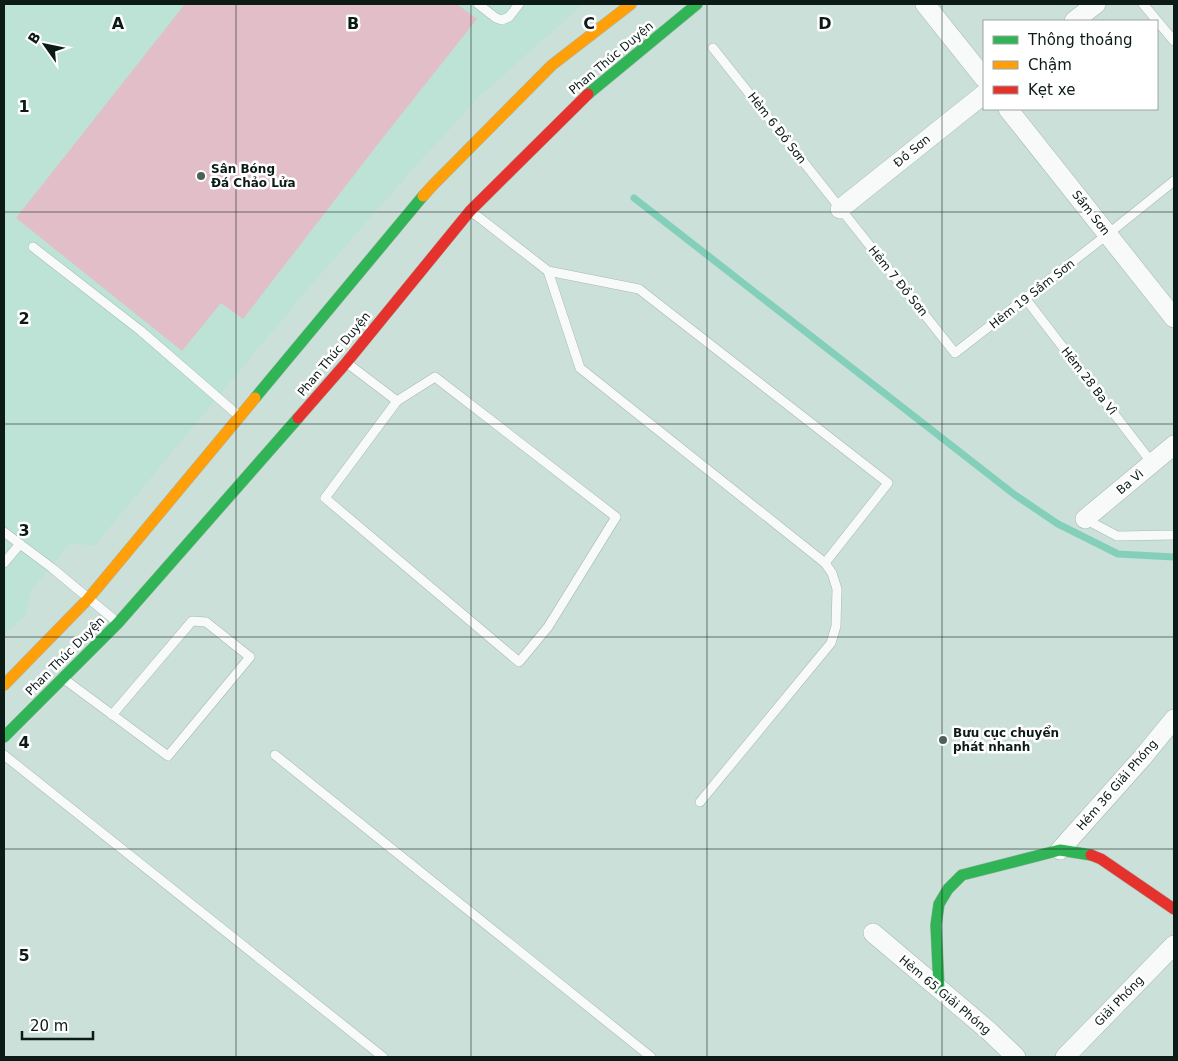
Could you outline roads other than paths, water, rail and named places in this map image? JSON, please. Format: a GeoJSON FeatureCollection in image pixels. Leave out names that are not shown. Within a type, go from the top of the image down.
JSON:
{"type":"FeatureCollection","features":[{"type":"Feature","properties":{"kind":"main road","name":"Phan Thúc Duyện"},"geometry":{"type":"LineString","coordinates":[[4,685],[88,599],[432,185],[552,66],[631,4]]}},
{"type":"Feature","properties":{"kind":"main road","name":"Phan Thúc Duyện"},"geometry":{"type":"LineString","coordinates":[[4,737],[118,623],[346,363],[470,211],[591,91],[697,4]]}},
{"type":"Feature","properties":{"kind":"main road"},"geometry":{"type":"LineString","coordinates":[[939,989],[936,925],[938,904],[948,889],[962,875],[1060,850],[1089,854],[1101,859],[1174,909]]}},
{"type":"Feature","properties":{"kind":"street"},"geometry":{"type":"LineString","coordinates":[[925,4],[983,77]]}},
{"type":"Feature","properties":{"kind":"street"},"geometry":{"type":"LineString","coordinates":[[1075,20],[1096,4]]}},
{"type":"Feature","properties":{"kind":"street","name":"Đồ Sơn"},"geometry":{"type":"LineString","coordinates":[[840,209],[983,95]]}},
{"type":"Feature","properties":{"kind":"street","name":"Sầm Sơn"},"geometry":{"type":"LineString","coordinates":[[1009,110],[1174,318]]}},
{"type":"Feature","properties":{"kind":"street","name":"Ba Vì"},"geometry":{"type":"LineString","coordinates":[[1085,519],[1174,445]]}},
{"type":"Feature","properties":{"kind":"street","name":"Hẻm 36 Giải Phóng"},"geometry":{"type":"LineString","coordinates":[[1060,850],[1174,719]]}},
{"type":"Feature","properties":{"kind":"street","name":"Hẻm 65 Giải Phóng"},"geometry":{"type":"LineString","coordinates":[[872,933],[989,1031],[1016,1057]]}},
{"type":"Feature","properties":{"kind":"street","name":"Giải Phóng"},"geometry":{"type":"LineString","coordinates":[[1065,1057],[1174,945]]}},
{"type":"Feature","properties":{"kind":"lane"},"geometry":{"type":"LineString","coordinates":[[478,4],[496,18],[502,20],[508,17],[519,4]]}},
{"type":"Feature","properties":{"kind":"lane"},"geometry":{"type":"LineString","coordinates":[[1143,4],[1156,20]]}},
{"type":"Feature","properties":{"kind":"lane"},"geometry":{"type":"LineString","coordinates":[[1158,22],[1174,42]]}},
{"type":"Feature","properties":{"kind":"lane","name":"Hẻm 6 Đồ Sơn"},"geometry":{"type":"LineString","coordinates":[[713,48],[840,209]]}},
{"type":"Feature","properties":{"kind":"lane","name":"Hẻm 19 Sầm Sơn"},"geometry":{"type":"LineString","coordinates":[[955,353],[1174,181]]}},
{"type":"Feature","properties":{"kind":"lane","name":"Hẻm 7 Đồ Sơn"},"geometry":{"type":"LineString","coordinates":[[840,209],[955,353]]}},
{"type":"Feature","properties":{"kind":"lane"},"geometry":{"type":"LineString","coordinates":[[470,211],[548,271],[639,290],[888,483],[825,563]]}},
{"type":"Feature","properties":{"kind":"lane"},"geometry":{"type":"LineString","coordinates":[[33,247],[141,331],[239,416]]}},
{"type":"Feature","properties":{"kind":"lane"},"geometry":{"type":"LineString","coordinates":[[548,271],[580,368],[825,563],[832,573],[837,589],[836,626],[831,643],[700,802]]}},
{"type":"Feature","properties":{"kind":"lane","name":"Hẻm 28 Ba Vì"},"geometry":{"type":"LineString","coordinates":[[1025,298],[1152,464]]}},
{"type":"Feature","properties":{"kind":"lane"},"geometry":{"type":"LineString","coordinates":[[346,363],[397,401]]}},
{"type":"Feature","properties":{"kind":"lane"},"geometry":{"type":"LineString","coordinates":[[436,377],[616,517],[548,627],[518,662],[325,498],[397,401],[436,377]]}},
{"type":"Feature","properties":{"kind":"lane"},"geometry":{"type":"LineString","coordinates":[[1085,519],[1117,536],[1174,535]]}},
{"type":"Feature","properties":{"kind":"lane"},"geometry":{"type":"LineString","coordinates":[[4,532],[52,568],[118,623]]}},
{"type":"Feature","properties":{"kind":"lane"},"geometry":{"type":"LineString","coordinates":[[4,563],[20,544]]}},
{"type":"Feature","properties":{"kind":"lane"},"geometry":{"type":"LineString","coordinates":[[63,678],[112,715],[168,756],[250,657],[206,622],[192,620],[112,715]]}},
{"type":"Feature","properties":{"kind":"lane"},"geometry":{"type":"LineString","coordinates":[[4,755],[383,1057]]}},
{"type":"Feature","properties":{"kind":"lane"},"geometry":{"type":"LineString","coordinates":[[275,755],[652,1057]]}},
{"type":"Feature","properties":{"kind":"waterway"},"geometry":{"type":"LineString","coordinates":[[634,198],[1015,495],[1058,524],[1118,554],[1174,557]]}},
{"type":"Feature","properties":{"kind":"place","name":"Sân Bóng Đá Chảo Lửa"},"geometry":{"type":"Point","coordinates":[201,176]}},
{"type":"Feature","properties":{"kind":"place","name":"Bưu cục chuyển phát nhanh"},"geometry":{"type":"Point","coordinates":[943,740]}}]}
